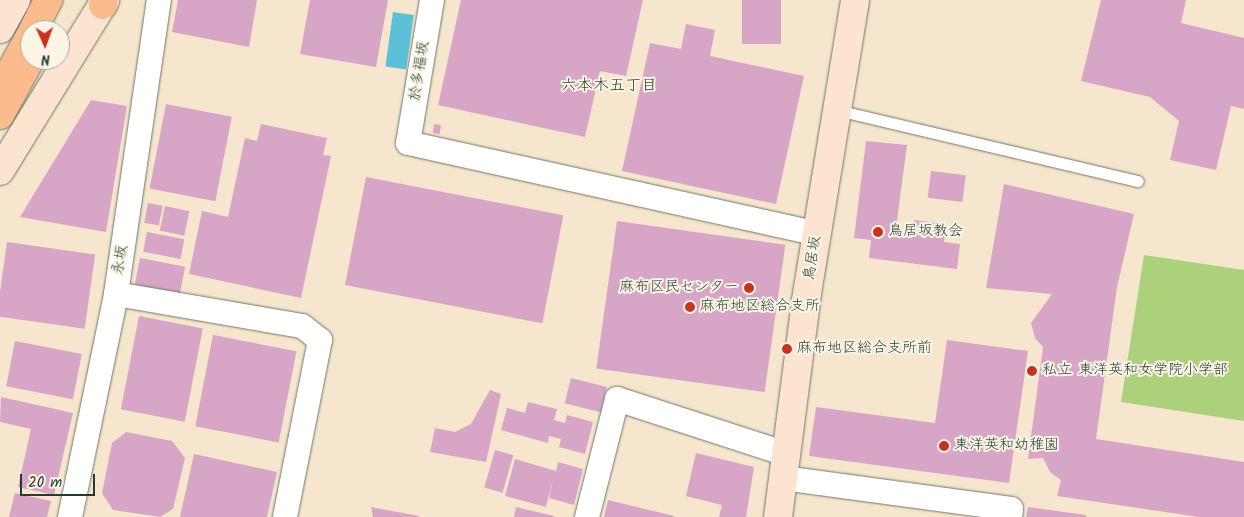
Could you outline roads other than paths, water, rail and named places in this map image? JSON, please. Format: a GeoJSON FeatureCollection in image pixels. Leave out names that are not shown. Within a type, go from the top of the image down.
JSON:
{"type":"FeatureCollection","features":[{"type":"Feature","properties":{"kind":"highway"},"geometry":{"type":"LineString","coordinates":[[38,20],[48,0]]}},
{"type":"Feature","properties":{"kind":"highway"},"geometry":{"type":"LineString","coordinates":[[51,20],[60,0]]}},
{"type":"Feature","properties":{"kind":"highway"},"geometry":{"type":"LineString","coordinates":[[0,90],[20,54]]}},
{"type":"Feature","properties":{"kind":"highway"},"geometry":{"type":"LineString","coordinates":[[0,115],[25,70]]}},
{"type":"Feature","properties":{"kind":"street"},"geometry":{"type":"LineString","coordinates":[[0,29],[16,0]]}},
{"type":"Feature","properties":{"kind":"street","name":"永坂"},"geometry":{"type":"LineString","coordinates":[[70,517],[116,294],[159,0]]}},
{"type":"Feature","properties":{"kind":"street","name":"於多福坂"},"geometry":{"type":"LineString","coordinates":[[432,0],[408,143],[817,234]]}},
{"type":"Feature","properties":{"kind":"street","name":"鳥居坂"},"geometry":{"type":"LineString","coordinates":[[778,517],[817,234],[855,0]]}},
{"type":"Feature","properties":{"kind":"street"},"geometry":{"type":"LineString","coordinates":[[0,171],[104,2]]}},
{"type":"Feature","properties":{"kind":"street"},"geometry":{"type":"LineString","coordinates":[[116,294],[302,326],[320,340],[285,517]]}},
{"type":"Feature","properties":{"kind":"street"},"geometry":{"type":"LineString","coordinates":[[587,517],[617,399],[785,466],[1011,509],[1010,517]]}},
{"type":"Feature","properties":{"kind":"lane"},"geometry":{"type":"LineString","coordinates":[[838,110],[1138,181]]}},
{"type":"Feature","properties":{"kind":"water"},"geometry":{"type":"Polygon","coordinates":[[[393,12],[414,15],[406,69],[385,66],[393,12]]]}},
{"type":"Feature","properties":{"kind":"place","name":"鳥居坂教会"},"geometry":{"type":"Point","coordinates":[878,232]}},
{"type":"Feature","properties":{"kind":"place","name":"麻布区民センター"},"geometry":{"type":"Point","coordinates":[749,288]}},
{"type":"Feature","properties":{"kind":"place","name":"麻布地区総合支所"},"geometry":{"type":"Point","coordinates":[690,307]}},
{"type":"Feature","properties":{"kind":"place","name":"麻布地区総合支所前"},"geometry":{"type":"Point","coordinates":[787,349]}},
{"type":"Feature","properties":{"kind":"place","name":"私立 東洋英和女学院小学部"},"geometry":{"type":"Point","coordinates":[1032,371]}},
{"type":"Feature","properties":{"kind":"place","name":"東洋英和幼稚園"},"geometry":{"type":"Point","coordinates":[944,446]}},
{"type":"Feature","properties":{"kind":"district","name":"六本木五丁目"},"geometry":{"type":"Point","coordinates":[609,86]}}]}
